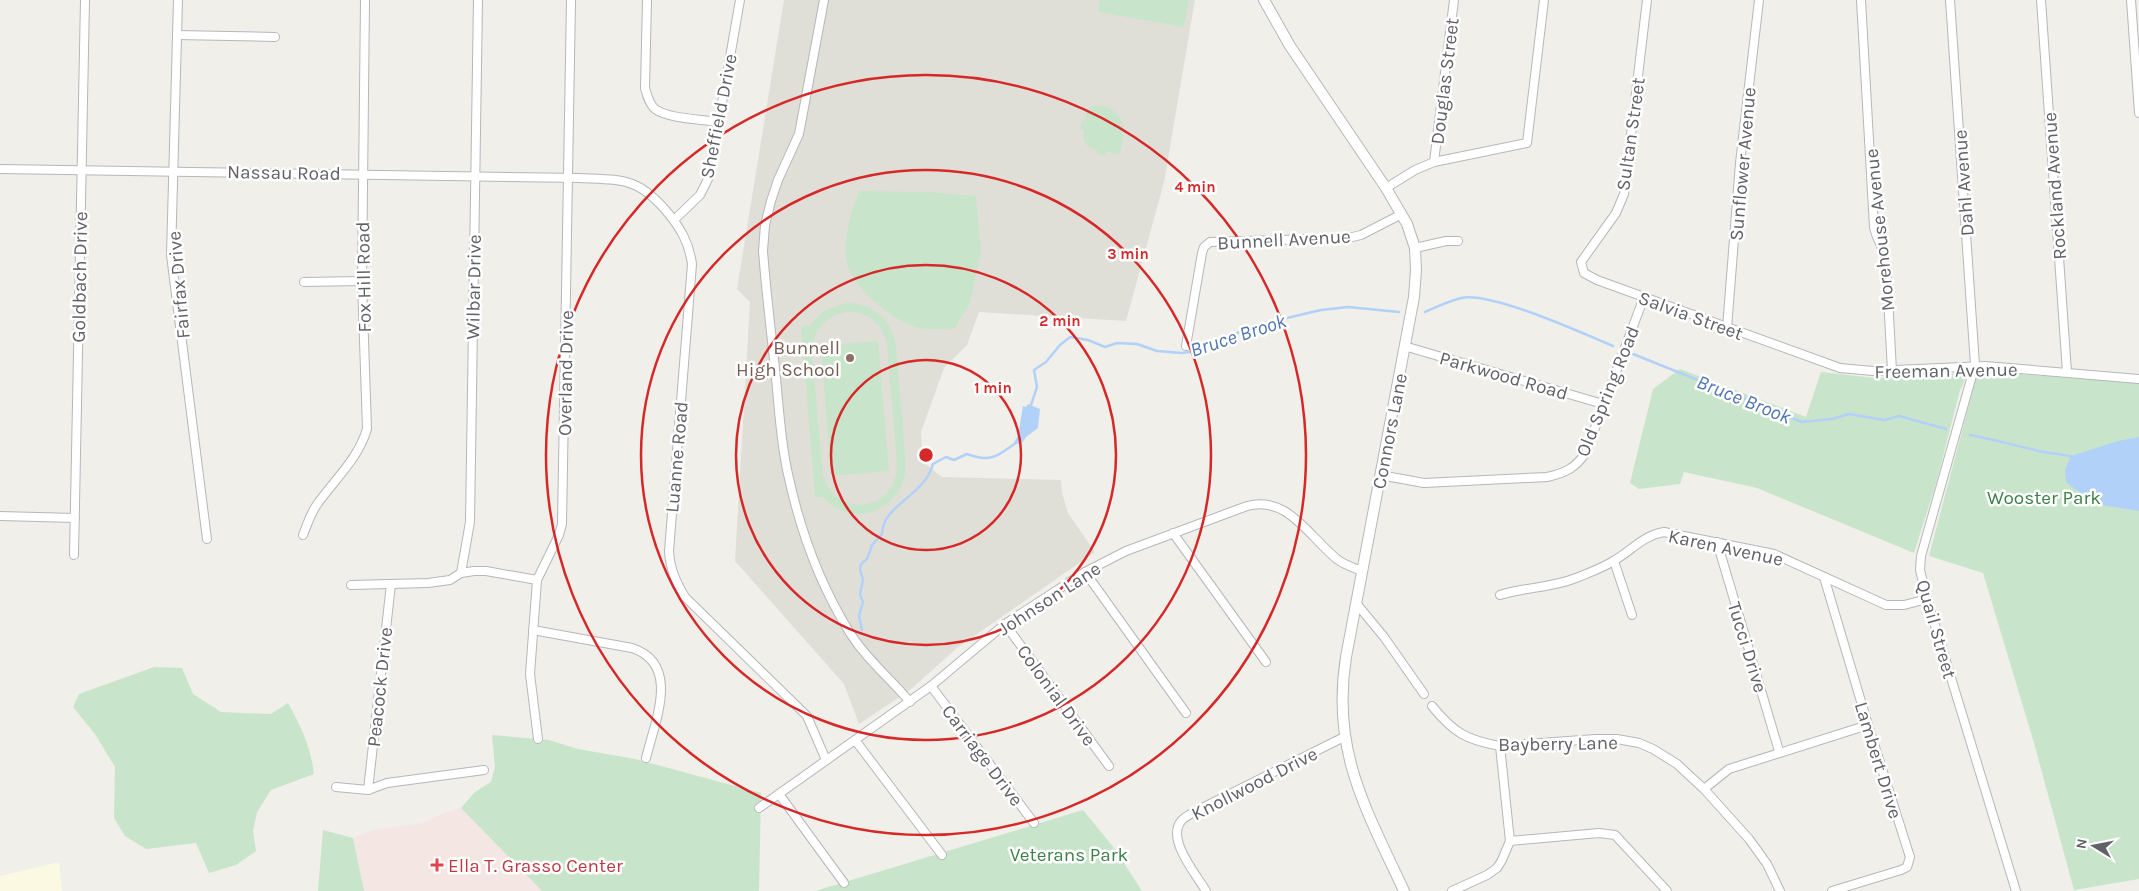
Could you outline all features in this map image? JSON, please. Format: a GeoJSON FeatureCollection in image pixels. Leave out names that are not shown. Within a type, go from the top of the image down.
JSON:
{"type":"FeatureCollection","features":[{"type":"Feature","properties":{"kind":"street","name":"Goldbach Drive"},"geometry":{"type":"LineString","coordinates":[[74,555],[85,0]]}},
{"type":"Feature","properties":{"kind":"street","name":"Fairfax Drive"},"geometry":{"type":"LineString","coordinates":[[178,0],[171,255],[207,539]]}},
{"type":"Feature","properties":{"kind":"street","name":"Fox Hill Road"},"geometry":{"type":"LineString","coordinates":[[303,535],[316,505],[354,459],[362,444],[366,429],[362,281],[365,0]]}},
{"type":"Feature","properties":{"kind":"street","name":"Wilbar Drive"},"geometry":{"type":"LineString","coordinates":[[461,573],[470,522],[478,0]]}},
{"type":"Feature","properties":{"kind":"street","name":"Overland Drive"},"geometry":{"type":"LineString","coordinates":[[538,739],[530,674],[537,580],[559,536],[562,524],[571,0]]}},
{"type":"Feature","properties":{"kind":"street"},"geometry":{"type":"LineString","coordinates":[[647,0],[645,88],[648,100],[655,108],[671,115],[718,122]]}},
{"type":"Feature","properties":{"kind":"street","name":"Sheffield Drive"},"geometry":{"type":"LineString","coordinates":[[674,220],[700,194],[709,177],[740,0]]}},
{"type":"Feature","properties":{"kind":"street"},"geometry":{"type":"LineString","coordinates":[[824,0],[799,134],[778,180],[765,225],[764,261],[782,432],[788,473],[797,510],[815,564],[838,614],[856,642],[882,674],[910,702]]}},
{"type":"Feature","properties":{"kind":"street","name":"Connors Lane"},"geometry":{"type":"LineString","coordinates":[[1264,0],[1290,46],[1402,214],[1415,248],[1416,282],[1356,603],[1342,695],[1344,737],[1360,795],[1404,891]]}},
{"type":"Feature","properties":{"kind":"street","name":"Douglas Street"},"geometry":{"type":"LineString","coordinates":[[1434,162],[1454,0]]}},
{"type":"Feature","properties":{"kind":"street"},"geometry":{"type":"LineString","coordinates":[[1386,188],[1415,170],[1434,162],[1527,143],[1544,0]]}},
{"type":"Feature","properties":{"kind":"street","name":"Sultan Street"},"geometry":{"type":"LineString","coordinates":[[1584,258],[1616,212],[1624,194],[1647,0]]}},
{"type":"Feature","properties":{"kind":"street","name":"Sunflower Avenue"},"geometry":{"type":"LineString","coordinates":[[1727,328],[1740,163],[1759,0]]}},
{"type":"Feature","properties":{"kind":"street","name":"Morehouse Avenue"},"geometry":{"type":"LineString","coordinates":[[1861,0],[1874,227],[1875,234],[1883,247],[1886,260],[1892,371]]}},
{"type":"Feature","properties":{"kind":"street","name":"Dahl Avenue"},"geometry":{"type":"LineString","coordinates":[[1950,0],[1975,365]]}},
{"type":"Feature","properties":{"kind":"street","name":"Rockland Avenue"},"geometry":{"type":"LineString","coordinates":[[2041,0],[2067,372]]}},
{"type":"Feature","properties":{"kind":"street"},"geometry":{"type":"LineString","coordinates":[[2131,0],[2139,114]]}},
{"type":"Feature","properties":{"kind":"street"},"geometry":{"type":"LineString","coordinates":[[177,35],[276,37]]}},
{"type":"Feature","properties":{"kind":"street","name":"Nassau Road"},"geometry":{"type":"LineString","coordinates":[[0,169],[174,170],[569,178]]}},
{"type":"Feature","properties":{"kind":"street","name":"Luanne Road"},"geometry":{"type":"LineString","coordinates":[[569,178],[618,180],[640,187],[653,195],[687,239],[692,264],[669,564],[685,597],[807,716],[826,760]]}},
{"type":"Feature","properties":{"kind":"street","name":"Bunnell Avenue"},"geometry":{"type":"LineString","coordinates":[[1186,346],[1202,253],[1204,247],[1210,242],[1348,238],[1361,235],[1402,214]]}},
{"type":"Feature","properties":{"kind":"street"},"geometry":{"type":"LineString","coordinates":[[1415,248],[1446,241],[1458,241]]}},
{"type":"Feature","properties":{"kind":"street","name":"Salvia Street"},"geometry":{"type":"LineString","coordinates":[[1584,258],[1581,262],[1581,268],[1590,277],[1815,360]]}},
{"type":"Feature","properties":{"kind":"street"},"geometry":{"type":"LineString","coordinates":[[304,282],[362,281]]}},
{"type":"Feature","properties":{"kind":"street","name":"Old Spring Road"},"geometry":{"type":"LineString","coordinates":[[1380,475],[1424,483],[1547,477],[1565,472],[1574,467],[1586,452],[1644,297]]}},
{"type":"Feature","properties":{"kind":"street","name":"Parkwood Road"},"geometry":{"type":"LineString","coordinates":[[1404,346],[1603,404]]}},
{"type":"Feature","properties":{"kind":"street","name":"Freeman Avenue"},"geometry":{"type":"LineString","coordinates":[[1815,360],[1849,370],[1892,371],[1975,365],[2139,379]]}},
{"type":"Feature","properties":{"kind":"street","name":"Quail Street"},"geometry":{"type":"LineString","coordinates":[[1975,365],[1921,556],[1922,584],[2016,891]]}},
{"type":"Feature","properties":{"kind":"street","name":"Johnson Lane"},"geometry":{"type":"LineString","coordinates":[[759,808],[910,702],[1005,624],[1085,572],[1126,550],[1247,506],[1259,503],[1271,504],[1281,508],[1294,518],[1338,560],[1362,571]]}},
{"type":"Feature","properties":{"kind":"street"},"geometry":{"type":"LineString","coordinates":[[0,516],[75,518]]}},
{"type":"Feature","properties":{"kind":"street"},"geometry":{"type":"LineString","coordinates":[[1173,533],[1266,662]]}},
{"type":"Feature","properties":{"kind":"street","name":"Karen Avenue"},"geometry":{"type":"LineString","coordinates":[[1500,595],[1516,590],[1548,587],[1567,581],[1614,561],[1648,536],[1656,533],[1673,533],[1774,554],[1886,604],[1904,605],[1927,599]]}},
{"type":"Feature","properties":{"kind":"street","name":"Tucci Drive"},"geometry":{"type":"LineString","coordinates":[[1716,542],[1779,751]]}},
{"type":"Feature","properties":{"kind":"street"},"geometry":{"type":"LineString","coordinates":[[1614,561],[1632,615]]}},
{"type":"Feature","properties":{"kind":"street"},"geometry":{"type":"LineString","coordinates":[[351,585],[450,580],[461,573],[486,571],[537,580]]}},
{"type":"Feature","properties":{"kind":"street"},"geometry":{"type":"LineString","coordinates":[[1085,572],[1186,713]]}},
{"type":"Feature","properties":{"kind":"street","name":"Lambert Drive"},"geometry":{"type":"LineString","coordinates":[[1824,577],[1910,857],[1907,867],[1902,870],[1832,891]]}},
{"type":"Feature","properties":{"kind":"street","name":"Peacock Drive"},"geometry":{"type":"LineString","coordinates":[[368,790],[391,584]]}},
{"type":"Feature","properties":{"kind":"street"},"geometry":{"type":"LineString","coordinates":[[1356,603],[1384,637],[1424,694]]}},
{"type":"Feature","properties":{"kind":"street","name":"Colonial Drive"},"geometry":{"type":"LineString","coordinates":[[1005,624],[1109,766]]}},
{"type":"Feature","properties":{"kind":"street"},"geometry":{"type":"LineString","coordinates":[[533,630],[632,648],[644,651],[652,658],[658,667],[662,692],[646,758]]}},
{"type":"Feature","properties":{"kind":"street","name":"Carriage Drive"},"geometry":{"type":"LineString","coordinates":[[931,686],[1034,823]]}},
{"type":"Feature","properties":{"kind":"street","name":"Bayberry Lane"},"geometry":{"type":"LineString","coordinates":[[1432,706],[1448,725],[1459,734],[1485,744],[1500,746],[1595,739],[1630,742],[1648,747],[1668,757],[1704,789],[1753,845],[1767,864],[1780,891]]}},
{"type":"Feature","properties":{"kind":"street"},"geometry":{"type":"LineString","coordinates":[[1704,789],[1729,768],[1868,725]]}},
{"type":"Feature","properties":{"kind":"street","name":"Knollwood Drive"},"geometry":{"type":"LineString","coordinates":[[1206,891],[1178,845],[1176,836],[1182,820],[1192,813],[1344,737]]}},
{"type":"Feature","properties":{"kind":"street"},"geometry":{"type":"LineString","coordinates":[[855,740],[942,856]]}},
{"type":"Feature","properties":{"kind":"street"},"geometry":{"type":"LineString","coordinates":[[1452,891],[1472,887],[1497,868],[1510,841],[1500,746]]}},
{"type":"Feature","properties":{"kind":"street"},"geometry":{"type":"LineString","coordinates":[[336,787],[368,790],[387,783],[484,770]]}},
{"type":"Feature","properties":{"kind":"street"},"geometry":{"type":"LineString","coordinates":[[779,794],[844,883]]}},
{"type":"Feature","properties":{"kind":"street"},"geometry":{"type":"LineString","coordinates":[[1510,841],[1599,833],[1615,835],[1667,891]]}},
{"type":"Feature","properties":{"kind":"shaded area","name":"Bunnell High School"},"geometry":{"type":"Polygon","coordinates":[[[784,0],[1195,0],[1164,182],[1126,321],[979,312],[967,345],[944,368],[921,432],[923,462],[942,477],[1061,480],[1062,493],[1068,513],[1095,552],[957,648],[910,690],[859,724],[844,684],[735,561],[750,302],[737,289],[784,0]]]}},
{"type":"Feature","properties":{"kind":"shaded area","name":"Ella T. Grasso Center"},"geometry":{"type":"Polygon","coordinates":[[[461,808],[542,891],[364,891],[353,838],[373,830],[424,823],[443,813],[461,808]]]}},
{"type":"Feature","properties":{"kind":"shaded area"},"geometry":{"type":"Polygon","coordinates":[[[59,862],[62,891],[0,891],[0,876],[59,862]]]}},
{"type":"Feature","properties":{"kind":"green space"},"geometry":{"type":"Polygon","coordinates":[[[1100,0],[1189,0],[1184,27],[1098,12],[1100,0]]]}},
{"type":"Feature","properties":{"kind":"green space"},"geometry":{"type":"Polygon","coordinates":[[[1101,105],[1110,108],[1120,118],[1123,138],[1120,154],[1106,152],[1105,156],[1097,154],[1098,151],[1090,148],[1084,141],[1084,130],[1080,129],[1082,120],[1085,121],[1087,109],[1101,105]]]}},
{"type":"Feature","properties":{"kind":"green space"},"geometry":{"type":"Polygon","coordinates":[[[859,191],[931,192],[976,196],[981,251],[970,303],[955,328],[928,329],[910,325],[887,312],[857,283],[847,263],[846,236],[859,191]]]}},
{"type":"Feature","properties":{"kind":"green space"},"geometry":{"type":"Polygon","coordinates":[[[846,303],[873,309],[886,321],[894,336],[896,346],[906,464],[903,480],[897,493],[887,503],[876,511],[863,514],[849,513],[835,507],[823,497],[815,497],[801,326],[810,325],[825,310],[846,303]],[[855,312],[839,314],[827,320],[818,331],[812,353],[823,476],[830,490],[841,499],[853,504],[866,504],[878,500],[888,492],[894,480],[897,464],[885,338],[874,321],[855,312]]]}},
{"type":"Feature","properties":{"kind":"green space"},"geometry":{"type":"Polygon","coordinates":[[[878,341],[889,471],[831,476],[821,346],[878,341]]]}},
{"type":"Feature","properties":{"kind":"green space"},"geometry":{"type":"Polygon","coordinates":[[[1680,369],[1806,417],[1821,372],[1875,378],[1963,373],[1965,377],[1964,382],[1960,390],[1937,480],[1914,553],[1757,488],[1684,472],[1680,484],[1639,489],[1630,483],[1653,389],[1680,369]]]}},
{"type":"Feature","properties":{"kind":"green space","name":"Wooster Park"},"geometry":{"type":"Polygon","coordinates":[[[1978,371],[2139,383],[2139,879],[2074,890],[2034,743],[1983,573],[1929,556],[1978,371]]]}},
{"type":"Feature","properties":{"kind":"green space"},"geometry":{"type":"Polygon","coordinates":[[[154,667],[182,668],[193,694],[221,712],[271,714],[288,703],[305,737],[314,774],[271,790],[257,812],[253,831],[256,851],[236,865],[209,873],[196,843],[146,849],[125,836],[114,818],[115,767],[95,734],[73,707],[79,694],[154,667]]]}},
{"type":"Feature","properties":{"kind":"green space"},"geometry":{"type":"Polygon","coordinates":[[[492,735],[549,740],[578,749],[635,759],[761,793],[759,891],[542,891],[461,808],[475,792],[491,782],[495,767],[492,735]]]}},
{"type":"Feature","properties":{"kind":"green space","name":"Veterans Park"},"geometry":{"type":"Polygon","coordinates":[[[1083,810],[1115,849],[1142,891],[815,891],[1083,810]]]}},
{"type":"Feature","properties":{"kind":"green space"},"geometry":{"type":"Polygon","coordinates":[[[323,830],[353,838],[364,891],[318,891],[323,830]]]}},
{"type":"Feature","properties":{"kind":"water"},"geometry":{"type":"Polygon","coordinates":[[[1028,404],[1040,409],[1038,428],[1026,437],[1022,443],[1016,444],[1014,442],[1018,436],[1023,406],[1026,407],[1028,404]]]}},
{"type":"Feature","properties":{"kind":"water"},"geometry":{"type":"Polygon","coordinates":[[[2139,437],[2139,511],[2095,504],[2066,482],[2065,469],[2071,456],[2118,441],[2139,437]]]}},
{"type":"Feature","properties":{"kind":"waterway","name":"Bruce Brook"},"geometry":{"type":"LineString","coordinates":[[1425,312],[1461,298],[1493,301],[1536,314],[1613,346]]}},
{"type":"Feature","properties":{"kind":"waterway","name":"Bruce Brook"},"geometry":{"type":"LineString","coordinates":[[1030,408],[1037,387],[1034,370],[1046,362],[1060,345],[1070,337],[1088,340],[1105,347],[1117,343],[1137,344],[1157,351],[1182,353],[1197,351],[1253,326],[1321,310],[1348,307],[1399,312]]}},
{"type":"Feature","properties":{"kind":"waterway","name":"Bruce Brook"},"geometry":{"type":"LineString","coordinates":[[1633,354],[1802,422],[1832,419],[1849,414],[1884,420],[1899,416],[1946,429]]}},
{"type":"Feature","properties":{"kind":"waterway","name":"Bruce Brook"},"geometry":{"type":"LineString","coordinates":[[1970,435],[2073,457]]}},
{"type":"Feature","properties":{"kind":"waterway","name":"Bruce Brook"},"geometry":{"type":"LineString","coordinates":[[862,630],[859,616],[863,602],[860,595],[863,579],[860,570],[861,564],[867,559],[872,545],[882,534],[884,524],[889,515],[921,485],[933,464],[946,457],[954,460],[967,454],[983,458],[994,457],[1017,442]]}},
{"type":"Feature","properties":{"kind":"place","name":"Bunnell High School"},"geometry":{"type":"Point","coordinates":[850,358]}},
{"type":"Feature","properties":{"kind":"place","name":"Ella T. Grasso Center"},"geometry":{"type":"Point","coordinates":[437,865]}}]}
